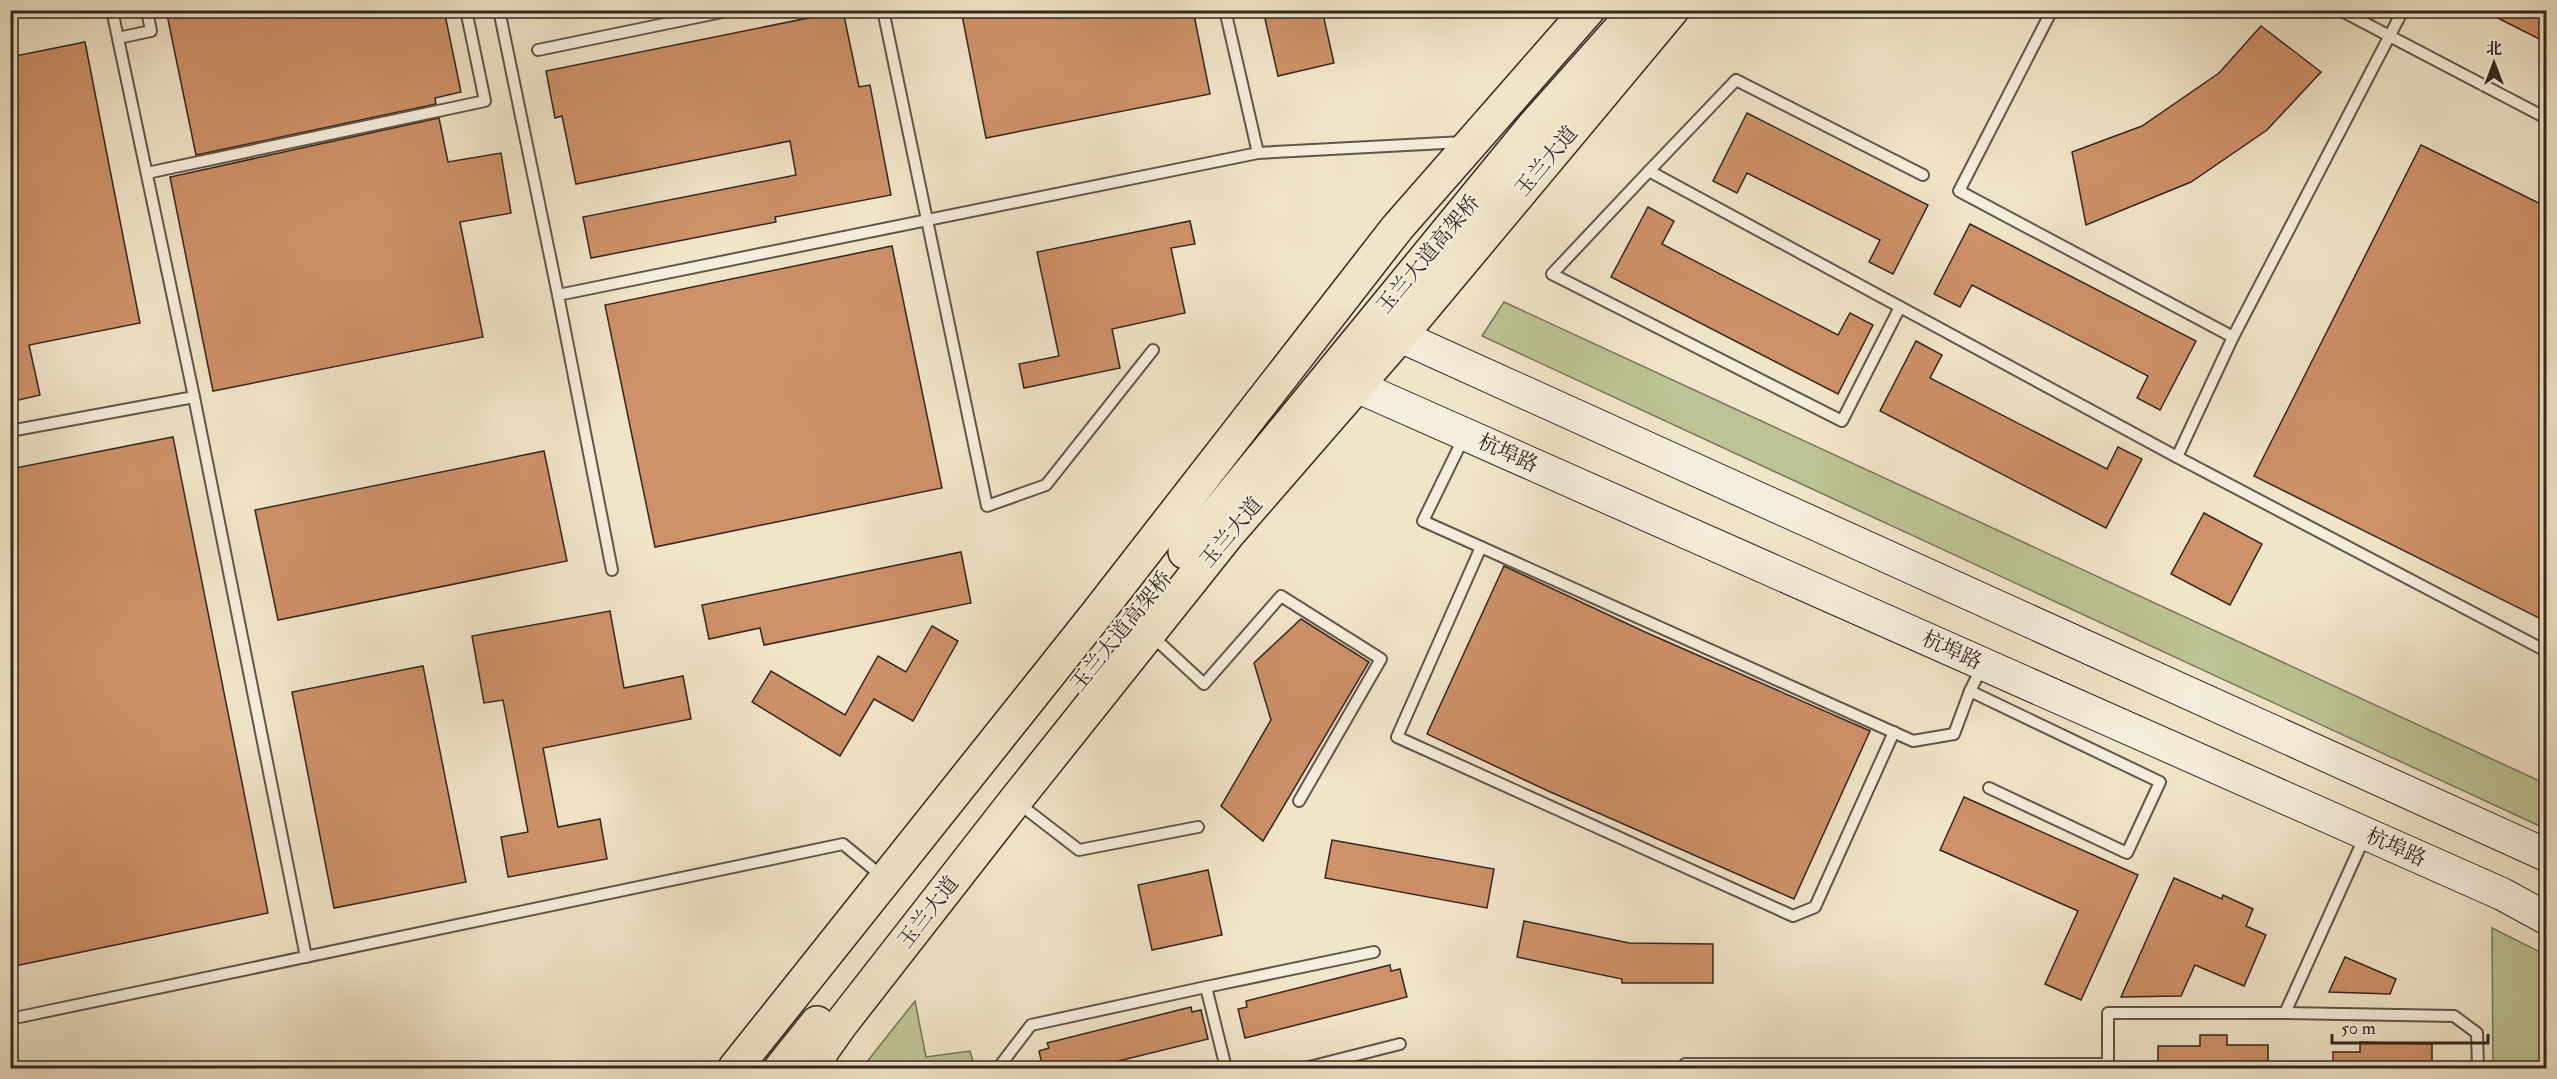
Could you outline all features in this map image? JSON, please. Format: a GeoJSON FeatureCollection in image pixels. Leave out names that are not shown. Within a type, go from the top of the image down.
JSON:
{"type":"FeatureCollection","features":[{"type":"Feature","properties":{"kind":"main road"},"geometry":{"type":"LineString","coordinates":[[735,1068],[1397,228],[1588,10]]}},
{"type":"Feature","properties":{"kind":"main road","name":"玉兰大道高架桥"},"geometry":{"type":"LineString","coordinates":[[762,1068],[911,881],[1251,440],[1523,114],[1613,10]]}},
{"type":"Feature","properties":{"kind":"main road","name":"玉兰大道高架桥"},"geometry":{"type":"LineString","coordinates":[[781,1068],[1062,704],[1270,445],[1533,127],[1637,10]]}},
{"type":"Feature","properties":{"kind":"main road","name":"玉兰大道"},"geometry":{"type":"LineString","coordinates":[[810,1068],[841,1024],[1015,801],[1228,534],[1400,336],[1672,10]]}},
{"type":"Feature","properties":{"kind":"main road"},"geometry":{"type":"LineString","coordinates":[[1400,336],[2547,855]]}},
{"type":"Feature","properties":{"kind":"main road","name":"杭埠路"},"geometry":{"type":"LineString","coordinates":[[1356,386],[1465,434],[1976,677],[2366,833],[2502,894],[2547,918]]}},
{"type":"Feature","properties":{"kind":"lane"},"geometry":{"type":"LineString","coordinates":[[112,10],[194,397],[306,957]]}},
{"type":"Feature","properties":{"kind":"lane"},"geometry":{"type":"LineString","coordinates":[[118,38],[151,32],[147,10]]}},
{"type":"Feature","properties":{"kind":"lane"},"geometry":{"type":"LineString","coordinates":[[147,173],[485,100],[466,10]]}},
{"type":"Feature","properties":{"kind":"lane"},"geometry":{"type":"LineString","coordinates":[[499,10],[612,570]]}},
{"type":"Feature","properties":{"kind":"lane"},"geometry":{"type":"LineString","coordinates":[[538,50],[732,10]]}},
{"type":"Feature","properties":{"kind":"lane"},"geometry":{"type":"LineString","coordinates":[[883,10],[987,506],[1046,486],[1154,350]]}},
{"type":"Feature","properties":{"kind":"lane"},"geometry":{"type":"LineString","coordinates":[[1225,10],[1257,153]]}},
{"type":"Feature","properties":{"kind":"lane"},"geometry":{"type":"LineString","coordinates":[[2052,10],[1959,191],[2233,337]]}},
{"type":"Feature","properties":{"kind":"lane"},"geometry":{"type":"LineString","coordinates":[[2340,10],[2547,118]]}},
{"type":"Feature","properties":{"kind":"lane"},"geometry":{"type":"LineString","coordinates":[[2177,457],[2233,337],[2403,10]]}},
{"type":"Feature","properties":{"kind":"lane"},"geometry":{"type":"LineString","coordinates":[[1900,307],[1842,421],[1552,274],[1736,80],[1923,175]]}},
{"type":"Feature","properties":{"kind":"lane"},"geometry":{"type":"LineString","coordinates":[[558,295],[1257,153],[1473,142]]}},
{"type":"Feature","properties":{"kind":"lane"},"geometry":{"type":"LineString","coordinates":[[1649,171],[2177,457],[2547,651]]}},
{"type":"Feature","properties":{"kind":"lane"},"geometry":{"type":"LineString","coordinates":[[10,431],[194,397]]}},
{"type":"Feature","properties":{"kind":"lane"},"geometry":{"type":"LineString","coordinates":[[1465,434],[1423,521],[1913,741],[1954,734],[1976,677],[2160,782],[2127,853],[1989,788]]}},
{"type":"Feature","properties":{"kind":"lane"},"geometry":{"type":"LineString","coordinates":[[1481,547],[1397,738],[1793,916],[1815,907],[1894,732]]}},
{"type":"Feature","properties":{"kind":"lane"},"geometry":{"type":"LineString","coordinates":[[1148,633],[1204,684],[1281,596],[1381,659],[1299,801]]}},
{"type":"Feature","properties":{"kind":"lane"},"geometry":{"type":"LineString","coordinates":[[1015,801],[1079,850],[1198,827]]}},
{"type":"Feature","properties":{"kind":"lane"},"geometry":{"type":"LineString","coordinates":[[2284,1013],[2366,833]]}},
{"type":"Feature","properties":{"kind":"lane"},"geometry":{"type":"LineString","coordinates":[[10,1019],[843,844],[886,879]]}},
{"type":"Feature","properties":{"kind":"lane"},"geometry":{"type":"LineString","coordinates":[[1004,1068],[1002,1063],[1031,1025],[1374,952]]}},
{"type":"Feature","properties":{"kind":"lane"},"geometry":{"type":"LineString","coordinates":[[1206,987],[1226,1068]]}},
{"type":"Feature","properties":{"kind":"lane"},"geometry":{"type":"LineString","coordinates":[[1685,1068],[1685,1064],[2108,1065],[2108,1013],[2454,1016],[2477,1033],[2478,1068]]}},
{"type":"Feature","properties":{"kind":"lane"},"geometry":{"type":"LineString","coordinates":[[1305,1068],[1400,1044]]}},
{"type":"Feature","properties":{"kind":"green space"},"geometry":{"type":"Polygon","coordinates":[[[1504,302],[2546,784],[2546,829],[1482,336],[1504,302]]]}},
{"type":"Feature","properties":{"kind":"green space"},"geometry":{"type":"Polygon","coordinates":[[[2492,928],[2546,955],[2546,1068],[2493,1068],[2492,928]]]}},
{"type":"Feature","properties":{"kind":"green space"},"geometry":{"type":"Polygon","coordinates":[[[915,1001],[926,1057],[970,1051],[975,1068],[862,1068],[915,1001]]]}},
{"type":"Feature","properties":{"kind":"building"},"geometry":{"type":"Polygon","coordinates":[[[166,10],[444,10],[461,92],[435,98],[436,104],[196,155],[166,10]]]}},
{"type":"Feature","properties":{"kind":"building"},"geometry":{"type":"Polygon","coordinates":[[[961,10],[1193,10],[1210,94],[986,138],[961,10]]]}},
{"type":"Feature","properties":{"kind":"building"},"geometry":{"type":"Polygon","coordinates":[[[1263,10],[1322,10],[1334,63],[1278,76],[1263,10]]]}},
{"type":"Feature","properties":{"kind":"building"},"geometry":{"type":"Polygon","coordinates":[[[2482,10],[2547,10],[2547,43],[2482,10]]]}},
{"type":"Feature","properties":{"kind":"building"},"geometry":{"type":"Polygon","coordinates":[[[843,11],[859,87],[870,85],[891,195],[775,217],[776,222],[591,258],[583,217],[796,175],[790,141],[576,184],[562,116],[555,118],[546,71],[843,11]]]}},
{"type":"Feature","properties":{"kind":"building"},"geometry":{"type":"Polygon","coordinates":[[[2261,26],[2321,72],[2267,130],[2191,182],[2086,225],[2072,152],[2142,126],[2219,73],[2261,26]]]}},
{"type":"Feature","properties":{"kind":"building"},"geometry":{"type":"Polygon","coordinates":[[[85,42],[140,323],[29,345],[40,395],[10,402],[10,57],[85,42]]]}},
{"type":"Feature","properties":{"kind":"building"},"geometry":{"type":"Polygon","coordinates":[[[1747,113],[1928,205],[1893,274],[1869,262],[1880,240],[1747,173],[1737,193],[1713,181],[1747,113]]]}},
{"type":"Feature","properties":{"kind":"building"},"geometry":{"type":"Polygon","coordinates":[[[439,118],[448,162],[501,153],[511,213],[460,222],[483,337],[213,391],[170,177],[439,118]]]}},
{"type":"Feature","properties":{"kind":"building"},"geometry":{"type":"Polygon","coordinates":[[[2421,145],[2547,207],[2547,622],[2254,476],[2421,145]]]}},
{"type":"Feature","properties":{"kind":"building"},"geometry":{"type":"Polygon","coordinates":[[[1648,207],[1674,221],[1662,244],[1838,335],[1850,313],[1873,325],[1838,394],[1611,277],[1648,207]]]}},
{"type":"Feature","properties":{"kind":"building"},"geometry":{"type":"Polygon","coordinates":[[[1190,221],[1195,244],[1171,248],[1185,313],[1112,329],[1120,368],[1024,388],[1019,364],[1059,356],[1037,252],[1190,221]]]}},
{"type":"Feature","properties":{"kind":"building"},"geometry":{"type":"Polygon","coordinates":[[[1970,224],[2196,341],[2160,410],[2137,398],[2148,376],[1972,285],[1960,307],[1934,294],[1970,224]]]}},
{"type":"Feature","properties":{"kind":"building"},"geometry":{"type":"Polygon","coordinates":[[[892,246],[942,488],[655,547],[605,305],[892,246]]]}},
{"type":"Feature","properties":{"kind":"building"},"geometry":{"type":"Polygon","coordinates":[[[1916,341],[1942,355],[1930,378],[2107,469],[2118,447],[2142,459],[2106,528],[1880,411],[1916,341]]]}},
{"type":"Feature","properties":{"kind":"building"},"geometry":{"type":"Polygon","coordinates":[[[173,437],[268,913],[10,967],[10,469],[173,437]]]}},
{"type":"Feature","properties":{"kind":"building"},"geometry":{"type":"Polygon","coordinates":[[[544,451],[567,561],[278,620],[255,510],[544,451]]]}},
{"type":"Feature","properties":{"kind":"building"},"geometry":{"type":"Polygon","coordinates":[[[2204,513],[2262,544],[2230,605],[2171,574],[2204,513]]]}},
{"type":"Feature","properties":{"kind":"building"},"geometry":{"type":"Polygon","coordinates":[[[961,552],[971,603],[764,645],[760,628],[709,639],[702,605],[961,552]]]}},
{"type":"Feature","properties":{"kind":"building"},"geometry":{"type":"Polygon","coordinates":[[[1504,566],[1645,632],[1870,731],[1794,899],[1546,790],[1427,734],[1504,566]]]}},
{"type":"Feature","properties":{"kind":"building"},"geometry":{"type":"Polygon","coordinates":[[[610,611],[624,688],[683,676],[691,719],[543,748],[558,827],[600,819],[607,859],[508,877],[501,837],[528,832],[503,700],[484,703],[472,636],[610,611]]]}},
{"type":"Feature","properties":{"kind":"building"},"geometry":{"type":"Polygon","coordinates":[[[1301,619],[1369,662],[1263,841],[1221,806],[1271,720],[1254,663],[1301,619]]]}},
{"type":"Feature","properties":{"kind":"building"},"geometry":{"type":"Polygon","coordinates":[[[932,626],[958,641],[913,721],[874,699],[840,756],[752,702],[771,671],[845,715],[878,656],[906,672],[932,626]]]}},
{"type":"Feature","properties":{"kind":"building"},"geometry":{"type":"Polygon","coordinates":[[[423,666],[466,882],[334,908],[292,692],[423,666]]]}},
{"type":"Feature","properties":{"kind":"building"},"geometry":{"type":"Polygon","coordinates":[[[1964,797],[2138,875],[2081,1000],[2045,984],[2078,911],[1940,850],[1964,797]]]}},
{"type":"Feature","properties":{"kind":"building"},"geometry":{"type":"Polygon","coordinates":[[[1332,840],[1494,869],[1487,908],[1325,878],[1332,840]]]}},
{"type":"Feature","properties":{"kind":"building"},"geometry":{"type":"Polygon","coordinates":[[[1208,870],[1222,935],[1152,950],[1138,885],[1208,870]]]}},
{"type":"Feature","properties":{"kind":"building"},"geometry":{"type":"Polygon","coordinates":[[[2174,878],[2222,899],[2223,895],[2253,909],[2246,926],[2266,935],[2244,986],[2195,965],[2181,996],[2121,997],[2174,878]]]}},
{"type":"Feature","properties":{"kind":"building"},"geometry":{"type":"Polygon","coordinates":[[[1524,921],[1629,943],[1713,944],[1713,983],[1622,983],[1622,979],[1517,957],[1524,921]]]}},
{"type":"Feature","properties":{"kind":"building"},"geometry":{"type":"Polygon","coordinates":[[[2345,957],[2396,979],[2390,994],[2329,992],[2345,957]]]}},
{"type":"Feature","properties":{"kind":"building"},"geometry":{"type":"Polygon","coordinates":[[[1390,965],[1391,971],[1400,969],[1407,997],[1245,1038],[1238,1009],[1247,1007],[1246,1001],[1390,965]]]}},
{"type":"Feature","properties":{"kind":"building"},"geometry":{"type":"Polygon","coordinates":[[[1191,1007],[1192,1012],[1201,1010],[1208,1039],[1090,1068],[1043,1068],[1039,1051],[1049,1048],[1047,1043],[1191,1007]]]}},
{"type":"Feature","properties":{"kind":"building"},"geometry":{"type":"Polygon","coordinates":[[[2200,1035],[2227,1035],[2227,1045],[2268,1045],[2268,1068],[2158,1068],[2158,1046],[2200,1046],[2200,1035]]]}},
{"type":"Feature","properties":{"kind":"building"},"geometry":{"type":"Polygon","coordinates":[[[2360,1042],[2432,1044],[2432,1068],[2333,1068],[2333,1052],[2360,1052],[2360,1042]]]}}]}
